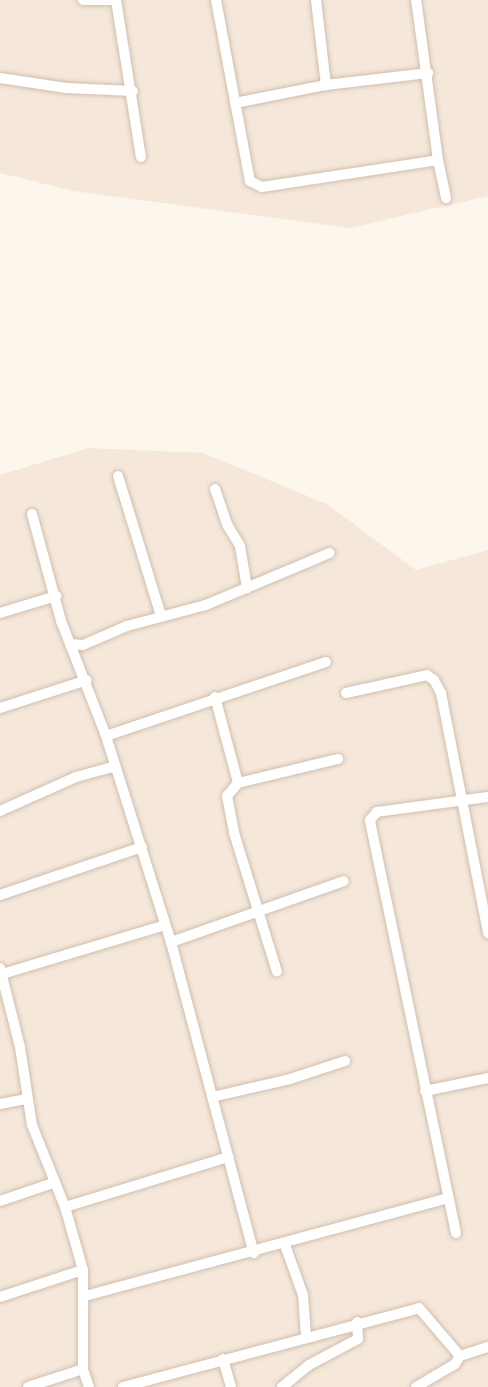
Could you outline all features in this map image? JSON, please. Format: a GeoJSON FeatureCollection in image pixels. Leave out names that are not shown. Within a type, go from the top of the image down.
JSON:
{"type":"FeatureCollection","features":[{"type":"Feature","properties":{"kind":"street"},"geometry":{"type":"LineString","coordinates":[[83,0],[116,0],[133,90],[141,157]]}},
{"type":"Feature","properties":{"kind":"street"},"geometry":{"type":"LineString","coordinates":[[216,0],[250,181],[262,187],[438,160]]}},
{"type":"Feature","properties":{"kind":"street"},"geometry":{"type":"LineString","coordinates":[[316,0],[326,85]]}},
{"type":"Feature","properties":{"kind":"street"},"geometry":{"type":"LineString","coordinates":[[416,0],[428,72],[438,160],[446,198]]}},
{"type":"Feature","properties":{"kind":"street"},"geometry":{"type":"LineString","coordinates":[[235,103],[326,85],[428,72]]}},
{"type":"Feature","properties":{"kind":"street"},"geometry":{"type":"LineString","coordinates":[[0,78],[66,88],[133,90]]}},
{"type":"Feature","properties":{"kind":"street"},"geometry":{"type":"LineString","coordinates":[[118,477],[161,616]]}},
{"type":"Feature","properties":{"kind":"street"},"geometry":{"type":"LineString","coordinates":[[215,489],[228,526],[240,546],[247,588]]}},
{"type":"Feature","properties":{"kind":"street"},"geometry":{"type":"LineString","coordinates":[[32,514],[70,644],[87,680],[106,736],[171,942],[254,1253]]}},
{"type":"Feature","properties":{"kind":"street"},"geometry":{"type":"LineString","coordinates":[[70,644],[83,645],[161,616],[206,605],[330,553]]}},
{"type":"Feature","properties":{"kind":"street"},"geometry":{"type":"LineString","coordinates":[[0,613],[56,596]]}},
{"type":"Feature","properties":{"kind":"street"},"geometry":{"type":"LineString","coordinates":[[76,657],[83,645]]}},
{"type":"Feature","properties":{"kind":"street"},"geometry":{"type":"LineString","coordinates":[[106,736],[215,697],[245,691],[326,662]]}},
{"type":"Feature","properties":{"kind":"street"},"geometry":{"type":"LineString","coordinates":[[346,693],[427,675],[434,680],[441,693],[460,801],[488,933]]}},
{"type":"Feature","properties":{"kind":"street"},"geometry":{"type":"LineString","coordinates":[[0,708],[87,680]]}},
{"type":"Feature","properties":{"kind":"street"},"geometry":{"type":"LineString","coordinates":[[215,697],[238,783]]}},
{"type":"Feature","properties":{"kind":"street"},"geometry":{"type":"LineString","coordinates":[[277,972],[234,833],[227,796],[238,783],[338,759]]}},
{"type":"Feature","properties":{"kind":"street"},"geometry":{"type":"LineString","coordinates":[[0,811],[76,777],[116,766]]}},
{"type":"Feature","properties":{"kind":"street"},"geometry":{"type":"LineString","coordinates":[[456,1233],[370,820],[377,812],[488,797]]}},
{"type":"Feature","properties":{"kind":"street"},"geometry":{"type":"LineString","coordinates":[[0,895],[142,847]]}},
{"type":"Feature","properties":{"kind":"street"},"geometry":{"type":"LineString","coordinates":[[171,942],[344,881]]}},
{"type":"Feature","properties":{"kind":"street"},"geometry":{"type":"LineString","coordinates":[[89,1387],[82,1369],[85,1296],[83,1270],[65,1207],[53,1183],[26,1099],[5,1004],[1,971],[165,925]]}},
{"type":"Feature","properties":{"kind":"street"},"geometry":{"type":"LineString","coordinates":[[212,1097],[290,1079],[345,1060]]}},
{"type":"Feature","properties":{"kind":"street"},"geometry":{"type":"LineString","coordinates":[[425,1091],[488,1078]]}},
{"type":"Feature","properties":{"kind":"street"},"geometry":{"type":"LineString","coordinates":[[0,1104],[26,1099]]}},
{"type":"Feature","properties":{"kind":"street"},"geometry":{"type":"LineString","coordinates":[[65,1207],[229,1157]]}},
{"type":"Feature","properties":{"kind":"street"},"geometry":{"type":"LineString","coordinates":[[0,1201],[53,1183]]}},
{"type":"Feature","properties":{"kind":"street"},"geometry":{"type":"LineString","coordinates":[[85,1296],[285,1245],[448,1198]]}},
{"type":"Feature","properties":{"kind":"street"},"geometry":{"type":"LineString","coordinates":[[285,1245],[303,1295],[306,1336]]}},
{"type":"Feature","properties":{"kind":"street"},"geometry":{"type":"LineString","coordinates":[[0,1297],[83,1270]]}},
{"type":"Feature","properties":{"kind":"street"},"geometry":{"type":"LineString","coordinates":[[123,1387],[357,1322],[419,1308],[460,1356]]}},
{"type":"Feature","properties":{"kind":"street"},"geometry":{"type":"LineString","coordinates":[[282,1387],[309,1365],[358,1339],[357,1322]]}},
{"type":"Feature","properties":{"kind":"street"},"geometry":{"type":"LineString","coordinates":[[416,1387],[455,1364],[460,1356],[488,1347]]}},
{"type":"Feature","properties":{"kind":"street"},"geometry":{"type":"LineString","coordinates":[[223,1359],[231,1387]]}},
{"type":"Feature","properties":{"kind":"street"},"geometry":{"type":"LineString","coordinates":[[28,1387],[82,1369]]}},
{"type":"Feature","properties":{"kind":"shaded area"},"geometry":{"type":"Polygon","coordinates":[[[0,0],[488,0],[488,196],[350,228],[73,191],[0,173],[0,0]]]}},
{"type":"Feature","properties":{"kind":"shaded area"},"geometry":{"type":"Polygon","coordinates":[[[88,448],[203,453],[327,504],[416,570],[488,550],[488,1387],[0,1387],[0,475],[88,448]]]}}]}
